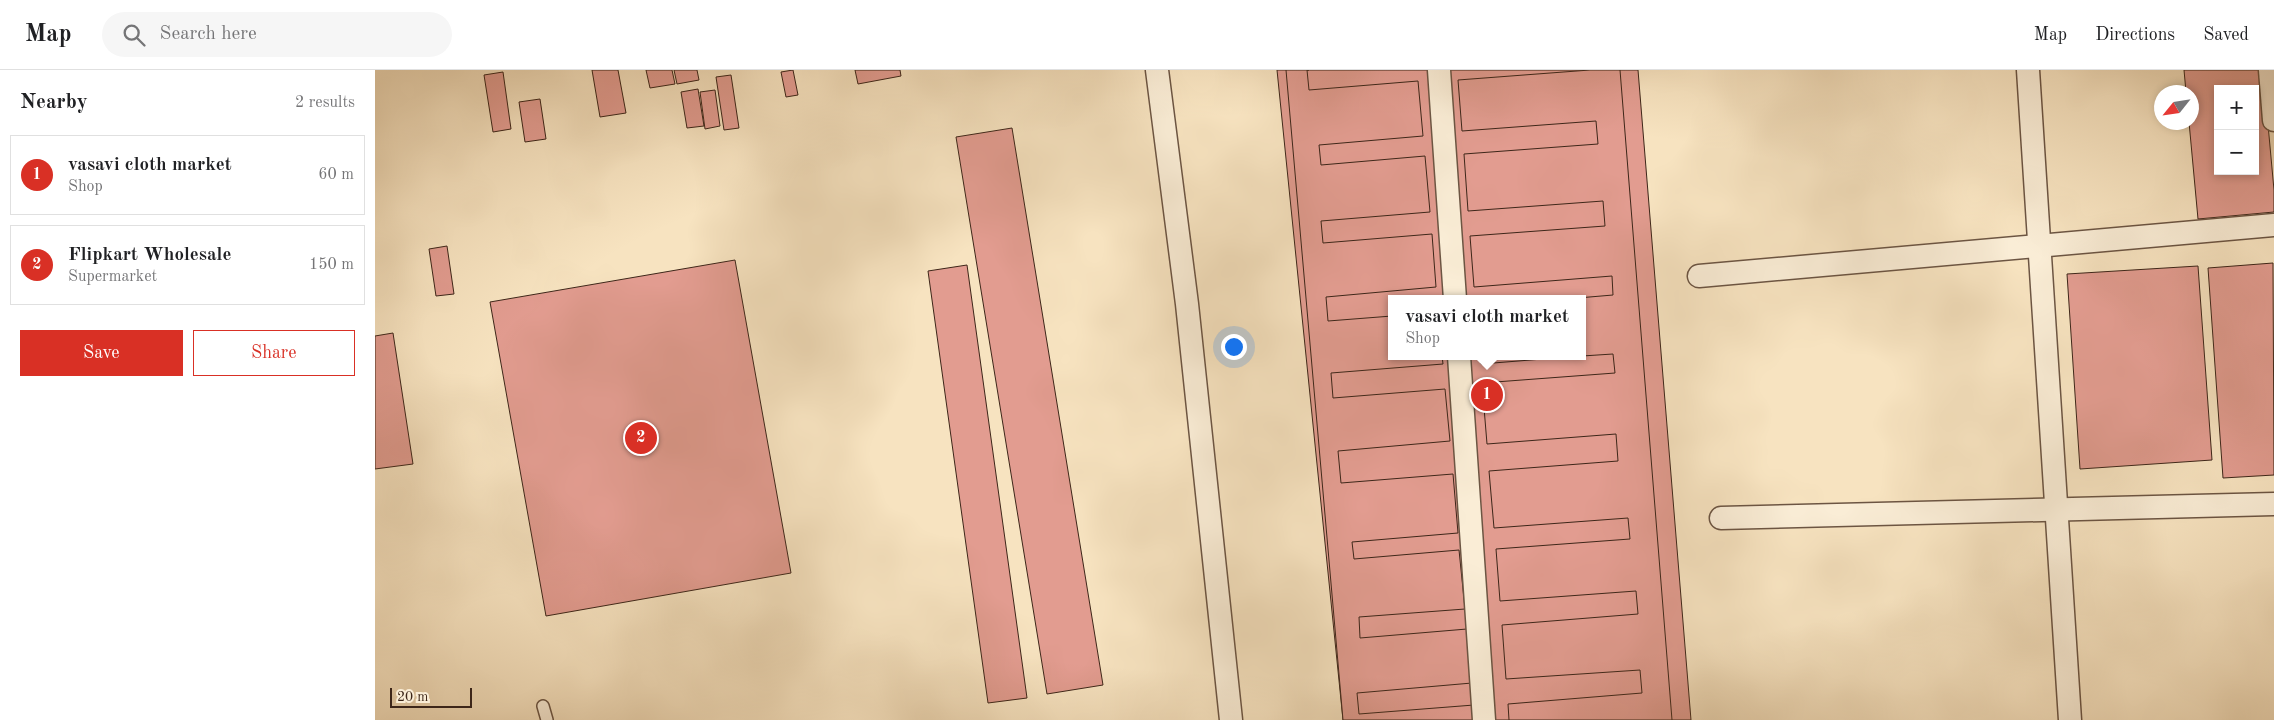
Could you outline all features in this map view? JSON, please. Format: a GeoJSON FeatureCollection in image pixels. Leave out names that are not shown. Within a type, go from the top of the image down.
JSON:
{"type":"FeatureCollection","features":[{"type":"Feature","properties":{"kind":"street"},"geometry":{"type":"LineString","coordinates":[[1157,70],[1189,324],[1231,720]]}},
{"type":"Feature","properties":{"kind":"street"},"geometry":{"type":"LineString","coordinates":[[1439,70],[1455,295]]}},
{"type":"Feature","properties":{"kind":"street"},"geometry":{"type":"LineString","coordinates":[[2028,70],[2070,720]]}},
{"type":"Feature","properties":{"kind":"street"},"geometry":{"type":"LineString","coordinates":[[2269,70],[2274,120]]}},
{"type":"Feature","properties":{"kind":"street"},"geometry":{"type":"LineString","coordinates":[[1699,276],[2274,225]]}},
{"type":"Feature","properties":{"kind":"street"},"geometry":{"type":"LineString","coordinates":[[1459,360],[1484,720]]}},
{"type":"Feature","properties":{"kind":"street"},"geometry":{"type":"LineString","coordinates":[[1721,518],[2274,504]]}},
{"type":"Feature","properties":{"kind":"lane"},"geometry":{"type":"LineString","coordinates":[[543,706],[547,720]]}},
{"type":"Feature","properties":{"kind":"building"},"geometry":{"type":"Polygon","coordinates":[[[592,70],[618,70],[626,113],[600,117],[592,70]]]}},
{"type":"Feature","properties":{"kind":"building"},"geometry":{"type":"Polygon","coordinates":[[[646,70],[672,70],[675,84],[650,88],[646,70]]]}},
{"type":"Feature","properties":{"kind":"building"},"geometry":{"type":"Polygon","coordinates":[[[674,70],[697,70],[699,80],[677,84],[674,70]]]}},
{"type":"Feature","properties":{"kind":"building"},"geometry":{"type":"Polygon","coordinates":[[[793,70],[798,95],[786,97],[781,72],[793,70]]]}},
{"type":"Feature","properties":{"kind":"building"},"geometry":{"type":"Polygon","coordinates":[[[855,70],[900,70],[901,76],[858,84],[855,70]]]}},
{"type":"Feature","properties":{"kind":"building"},"geometry":{"type":"Polygon","coordinates":[[[1277,70],[1638,70],[1691,720],[1343,720],[1277,70]]]}},
{"type":"Feature","properties":{"kind":"building"},"geometry":{"type":"Polygon","coordinates":[[[1286,70],[1307,70],[1309,90],[1418,81],[1423,136],[1319,145],[1321,165],[1425,156],[1430,212],[1321,221],[1323,243],[1432,234],[1436,287],[1326,297],[1328,321],[1388,316],[1388,360],[1442,360],[1443,364],[1331,373],[1333,398],[1445,389],[1450,441],[1338,451],[1341,483],[1453,474],[1458,533],[1352,542],[1354,559],[1459,550],[1465,609],[1359,617],[1360,638],[1467,629],[1472,683],[1357,693],[1359,714],[1474,705],[1475,720],[1343,720],[1286,70]]]}},
{"type":"Feature","properties":{"kind":"building"},"geometry":{"type":"Polygon","coordinates":[[[1590,70],[1620,70],[1672,720],[1509,720],[1508,704],[1642,693],[1640,670],[1506,679],[1502,625],[1638,614],[1636,591],[1500,601],[1496,549],[1630,539],[1628,518],[1494,528],[1489,471],[1618,461],[1616,434],[1487,444],[1482,383],[1615,373],[1613,354],[1586,356],[1586,297],[1613,295],[1612,276],[1474,287],[1470,236],[1605,226],[1603,201],[1468,211],[1464,154],[1598,144],[1596,121],[1462,131],[1458,80],[1590,70]]]}},
{"type":"Feature","properties":{"kind":"building"},"geometry":{"type":"Polygon","coordinates":[[[2184,70],[2263,70],[2274,190],[2274,212],[2198,219],[2190,130],[2199,130],[2199,85],[2185,85],[2184,70]]]}},
{"type":"Feature","properties":{"kind":"building"},"geometry":{"type":"Polygon","coordinates":[[[503,72],[511,129],[493,132],[484,75],[503,72]]]}},
{"type":"Feature","properties":{"kind":"building"},"geometry":{"type":"Polygon","coordinates":[[[731,75],[739,128],[724,130],[716,77],[731,75]]]}},
{"type":"Feature","properties":{"kind":"building"},"geometry":{"type":"Polygon","coordinates":[[[698,89],[704,126],[687,128],[681,92],[698,89]]]}},
{"type":"Feature","properties":{"kind":"building"},"geometry":{"type":"Polygon","coordinates":[[[715,90],[720,126],[705,129],[700,92],[715,90]]]}},
{"type":"Feature","properties":{"kind":"building"},"geometry":{"type":"Polygon","coordinates":[[[540,99],[546,139],[525,142],[519,102],[540,99]]]}},
{"type":"Feature","properties":{"kind":"building"},"geometry":{"type":"Polygon","coordinates":[[[1012,128],[1103,685],[1047,694],[956,137],[1012,128]]]}},
{"type":"Feature","properties":{"kind":"building"},"geometry":{"type":"Polygon","coordinates":[[[447,246],[454,294],[436,296],[429,249],[447,246]]]}},
{"type":"Feature","properties":{"kind":"building"},"geometry":{"type":"Polygon","coordinates":[[[735,260],[791,573],[546,616],[490,302],[735,260]]]}},
{"type":"Feature","properties":{"kind":"building"},"geometry":{"type":"Polygon","coordinates":[[[2273,263],[2274,475],[2223,478],[2208,268],[2273,263]]]}},
{"type":"Feature","properties":{"kind":"building"},"geometry":{"type":"Polygon","coordinates":[[[967,265],[1027,698],[988,703],[928,271],[967,265]]]}},
{"type":"Feature","properties":{"kind":"building"},"geometry":{"type":"Polygon","coordinates":[[[2198,266],[2212,460],[2080,469],[2067,274],[2198,266]]]}},
{"type":"Feature","properties":{"kind":"building"},"geometry":{"type":"Polygon","coordinates":[[[393,333],[413,464],[375,469],[375,336],[393,333]]]}},
{"type":"Feature","properties":{"kind":"building"},"geometry":{"type":"Polygon","coordinates":[[[1480,360],[1530,360],[1481,364],[1480,360]]]}},
{"type":"Feature","properties":{"kind":"place","name":"vasavi cloth market"},"geometry":{"type":"Point","coordinates":[1487,395]}},
{"type":"Feature","properties":{"kind":"place","name":"Flipkart Wholesale"},"geometry":{"type":"Point","coordinates":[641,438]}}]}
